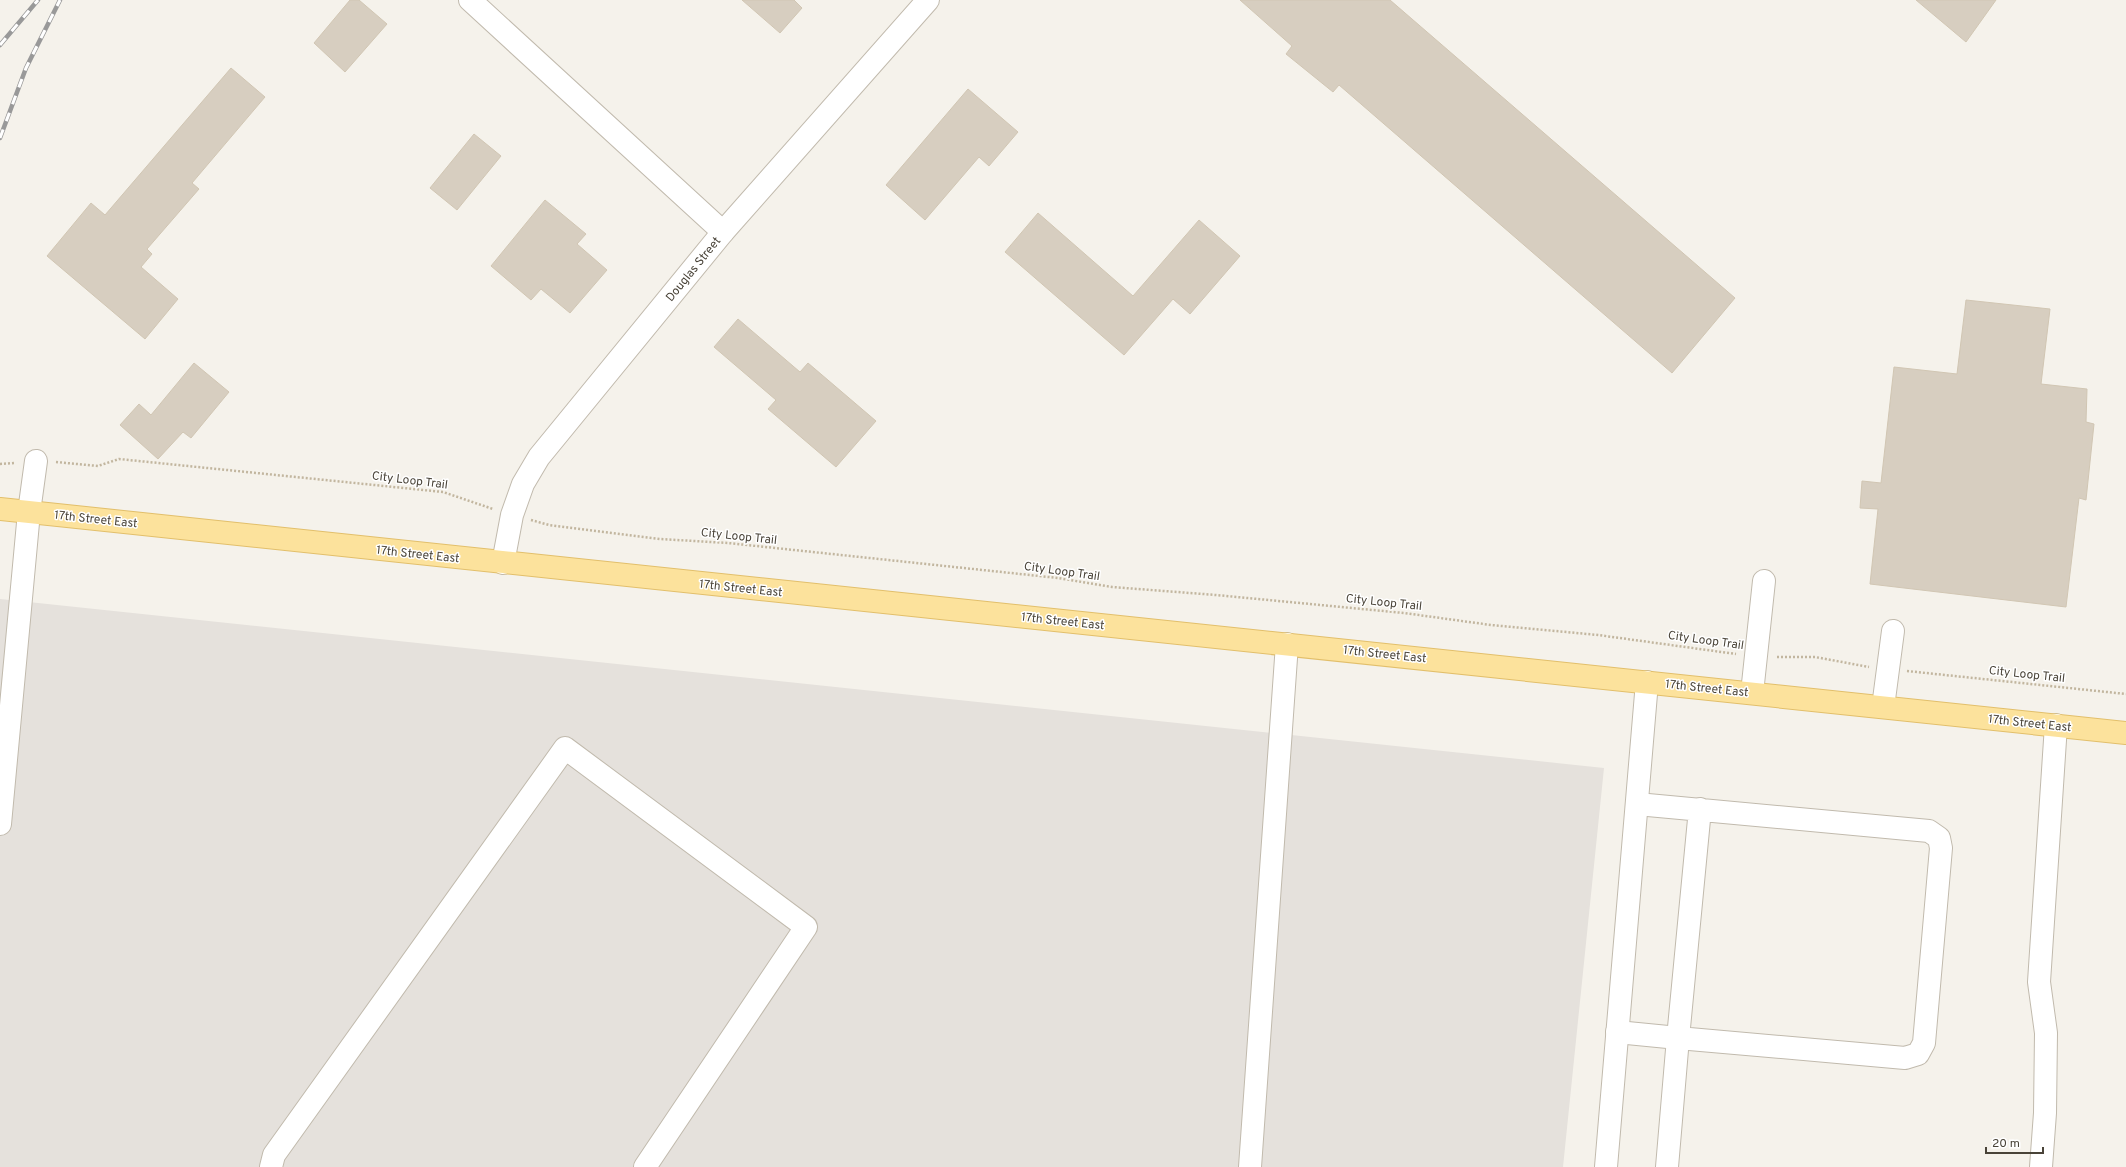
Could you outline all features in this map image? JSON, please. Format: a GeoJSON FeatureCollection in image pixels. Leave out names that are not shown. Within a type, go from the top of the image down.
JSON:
{"type":"FeatureCollection","features":[{"type":"Feature","properties":{"kind":"main road","name":"17th Street East"},"geometry":{"type":"LineString","coordinates":[[0,509],[2126,733]]}},
{"type":"Feature","properties":{"kind":"street"},"geometry":{"type":"LineString","coordinates":[[470,0],[723,232]]}},
{"type":"Feature","properties":{"kind":"street","name":"Douglas Street"},"geometry":{"type":"LineString","coordinates":[[503,563],[512,515],[523,484],[539,457],[723,232],[928,0]]}},
{"type":"Feature","properties":{"kind":"street"},"geometry":{"type":"LineString","coordinates":[[0,824],[29,512],[36,461]]}},
{"type":"Feature","properties":{"kind":"street"},"geometry":{"type":"LineString","coordinates":[[1752,693],[1764,581]]}},
{"type":"Feature","properties":{"kind":"street"},"geometry":{"type":"LineString","coordinates":[[1883,707],[1893,631]]}},
{"type":"Feature","properties":{"kind":"street"},"geometry":{"type":"LineString","coordinates":[[1250,1167],[1287,644]]}},
{"type":"Feature","properties":{"kind":"street"},"geometry":{"type":"LineString","coordinates":[[1606,1167],[1647,682]]}},
{"type":"Feature","properties":{"kind":"street"},"geometry":{"type":"LineString","coordinates":[[2040,1167],[2045,1113],[2046,1033],[2039,982],[2056,725]]}},
{"type":"Feature","properties":{"kind":"street"},"geometry":{"type":"LineString","coordinates":[[271,1167],[274,1154],[565,748],[806,928],[645,1167]]}},
{"type":"Feature","properties":{"kind":"street"},"geometry":{"type":"LineString","coordinates":[[1617,1032],[1905,1058],[1918,1054],[1924,1043],[1941,848],[1939,838],[1929,831],[1637,804]]}},
{"type":"Feature","properties":{"kind":"street"},"geometry":{"type":"LineString","coordinates":[[1667,1167],[1700,809]]}},
{"type":"Feature","properties":{"kind":"path","name":"City Loop Trail"},"geometry":{"type":"LineString","coordinates":[[0,464],[36,461],[98,466],[119,459],[443,492],[512,515],[549,525],[660,539],[728,544],[1058,578],[1112,587],[1216,595],[1404,613],[1491,625],[1598,635],[1756,656],[1815,657],[1887,669],[2126,694]]}},
{"type":"Feature","properties":{"kind":"shaded area"},"geometry":{"type":"Polygon","coordinates":[[[0,599],[1604,768],[1563,1167],[0,1167],[0,599]]]}},
{"type":"Feature","properties":{"kind":"building"},"geometry":{"type":"Polygon","coordinates":[[[350,0],[359,0],[387,24],[345,72],[314,43],[350,0]]]}},
{"type":"Feature","properties":{"kind":"building"},"geometry":{"type":"Polygon","coordinates":[[[742,0],[794,0],[802,8],[780,33],[742,0]]]}},
{"type":"Feature","properties":{"kind":"building"},"geometry":{"type":"Polygon","coordinates":[[[1240,0],[1390,0],[1735,298],[1672,373],[1339,85],[1333,92],[1286,54],[1292,46],[1240,0]]]}},
{"type":"Feature","properties":{"kind":"building"},"geometry":{"type":"Polygon","coordinates":[[[1916,0],[1996,0],[1966,42],[1916,0]]]}},
{"type":"Feature","properties":{"kind":"building"},"geometry":{"type":"Polygon","coordinates":[[[231,68],[265,97],[192,183],[199,189],[147,249],[152,254],[141,267],[178,299],[145,339],[47,256],[91,203],[105,215],[231,68]]]}},
{"type":"Feature","properties":{"kind":"building"},"geometry":{"type":"Polygon","coordinates":[[[968,89],[1018,132],[989,166],[979,157],[925,220],[886,185],[968,89]]]}},
{"type":"Feature","properties":{"kind":"building"},"geometry":{"type":"Polygon","coordinates":[[[474,134],[501,156],[457,210],[430,188],[474,134]]]}},
{"type":"Feature","properties":{"kind":"building"},"geometry":{"type":"Polygon","coordinates":[[[545,200],[586,234],[577,244],[607,270],[570,313],[541,289],[531,300],[491,266],[545,200]]]}},
{"type":"Feature","properties":{"kind":"building"},"geometry":{"type":"Polygon","coordinates":[[[1038,213],[1133,296],[1199,220],[1240,256],[1190,314],[1173,299],[1124,355],[1005,252],[1038,213]]]}},
{"type":"Feature","properties":{"kind":"building"},"geometry":{"type":"Polygon","coordinates":[[[1966,300],[2050,309],[2041,384],[2087,389],[2086,422],[2094,424],[2086,500],[2079,498],[2066,607],[1870,584],[1878,509],[1860,508],[1862,481],[1881,483],[1894,367],[1957,374],[1966,300]]]}},
{"type":"Feature","properties":{"kind":"building"},"geometry":{"type":"Polygon","coordinates":[[[738,319],[800,372],[808,363],[876,421],[836,467],[768,409],[776,400],[714,347],[738,319]]]}},
{"type":"Feature","properties":{"kind":"building"},"geometry":{"type":"Polygon","coordinates":[[[194,363],[229,392],[191,438],[183,432],[158,459],[120,425],[139,404],[151,415],[194,363]]]}},
{"type":"Feature","properties":{"kind":"railway"},"geometry":{"type":"LineString","coordinates":[[0,45],[38,0]]}},
{"type":"Feature","properties":{"kind":"railway"},"geometry":{"type":"LineString","coordinates":[[0,138],[26,68],[60,0]]}}]}
